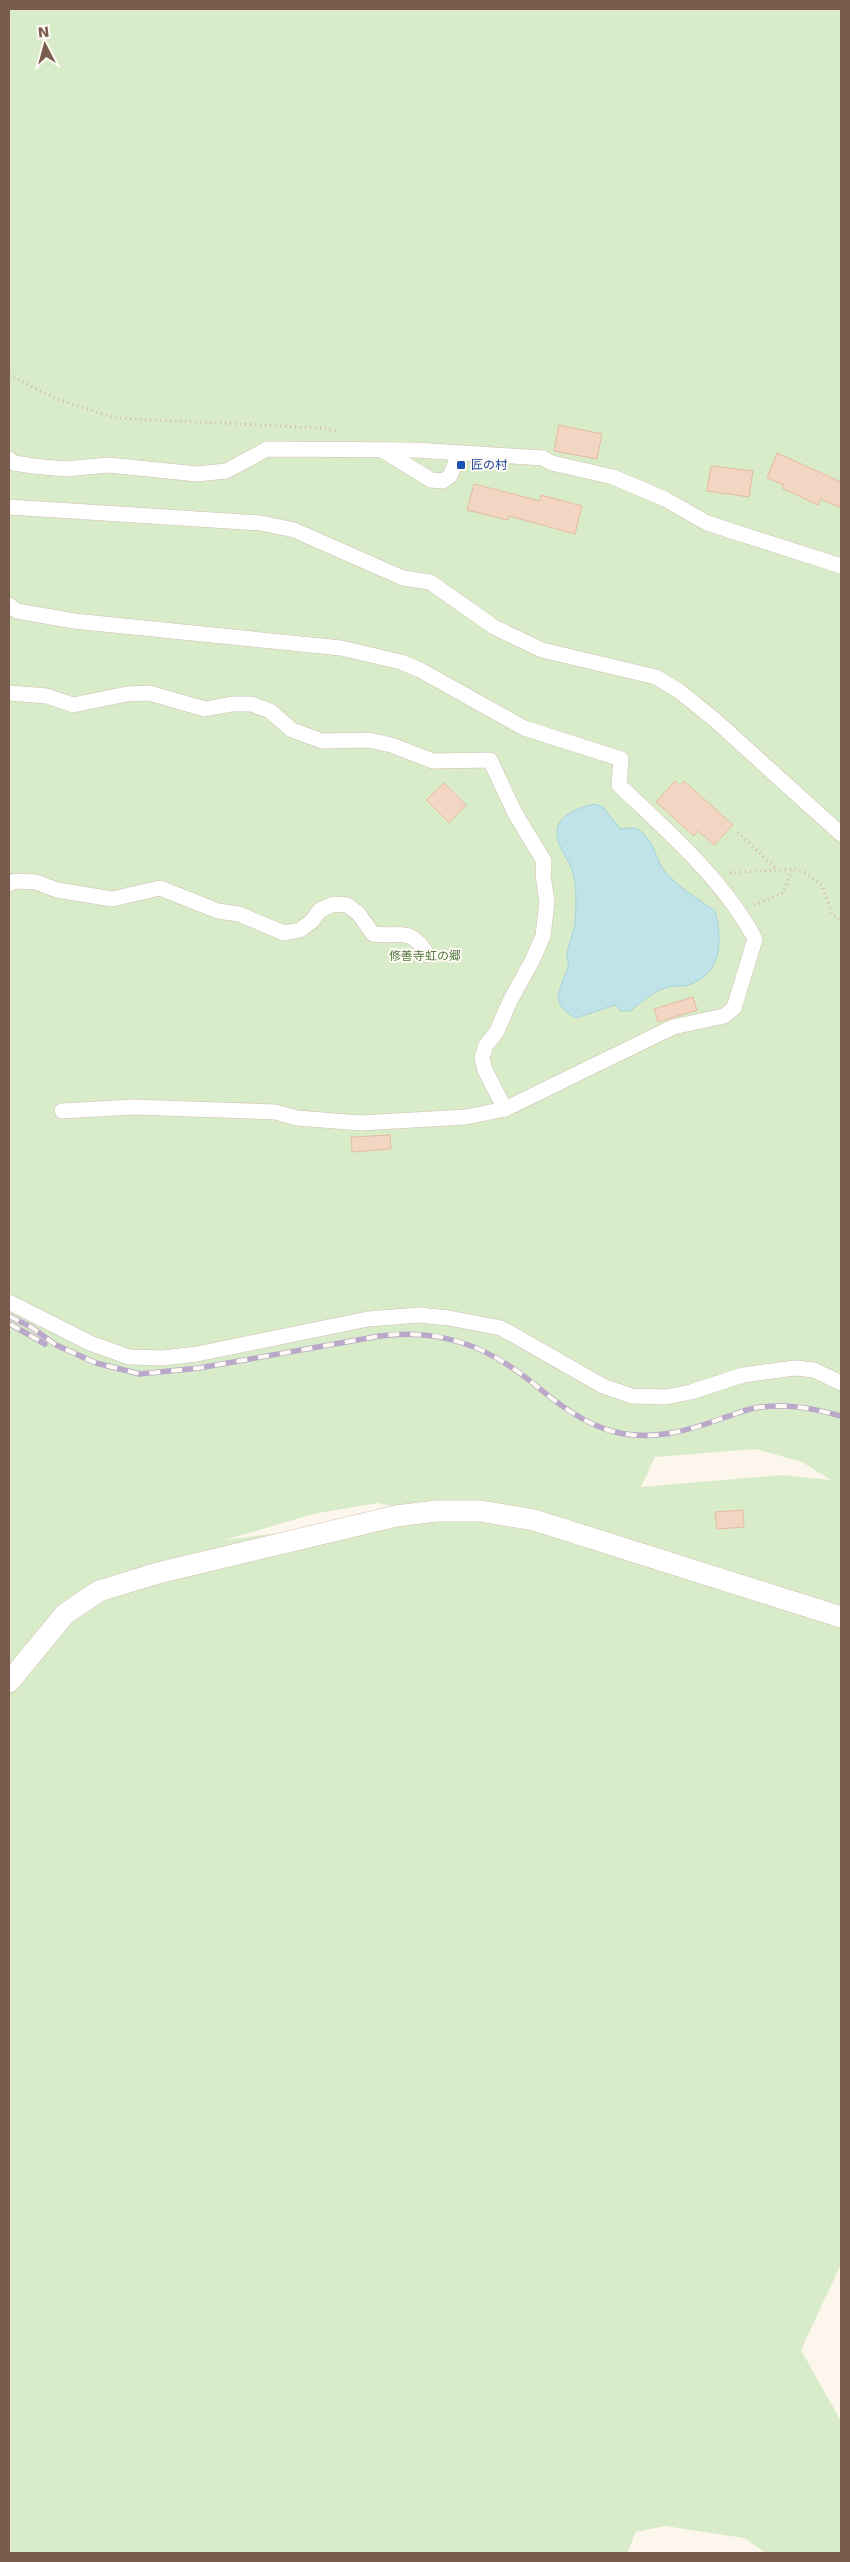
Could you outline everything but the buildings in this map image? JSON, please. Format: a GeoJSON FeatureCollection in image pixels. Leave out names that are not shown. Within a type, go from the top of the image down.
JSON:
{"type":"FeatureCollection","features":[{"type":"Feature","properties":{"kind":"street"},"geometry":{"type":"LineString","coordinates":[[9,459],[14,463],[65,469],[109,465],[197,474],[226,471],[267,449],[384,451],[543,458],[552,463],[613,477],[665,499],[707,523],[841,566]]}},
{"type":"Feature","properties":{"kind":"street"},"geometry":{"type":"LineString","coordinates":[[384,451],[431,480],[443,481],[450,476],[459,454]]}},
{"type":"Feature","properties":{"kind":"street"},"geometry":{"type":"LineString","coordinates":[[9,507],[260,523],[294,530],[403,578],[430,582],[494,627],[542,650],[656,678],[679,691],[716,720],[841,834]]}},
{"type":"Feature","properties":{"kind":"street"},"geometry":{"type":"LineString","coordinates":[[9,605],[17,611],[74,621],[341,648],[400,662],[420,670],[524,728],[621,758],[619,785],[696,861],[740,911],[755,939],[734,1008],[724,1016],[673,1027],[505,1109],[466,1117],[361,1123],[297,1118],[275,1112],[133,1107],[62,1111]]}},
{"type":"Feature","properties":{"kind":"street"},"geometry":{"type":"LineString","coordinates":[[9,693],[47,696],[73,706],[126,694],[149,693],[205,709],[251,704],[270,711],[292,730],[322,741],[369,740],[391,745],[434,761],[490,760],[516,815],[544,861],[543,875],[547,902],[543,936],[496,1033],[486,1045],[482,1058],[485,1070],[505,1109]]}},
{"type":"Feature","properties":{"kind":"street"},"geometry":{"type":"LineString","coordinates":[[9,884],[36,882],[57,890],[119,900],[149,889],[160,888],[218,911],[239,914],[284,932],[300,930],[312,921],[320,910],[334,904],[347,905],[358,913],[373,934],[388,936],[401,933],[412,936],[428,955]]}},
{"type":"Feature","properties":{"kind":"street"},"geometry":{"type":"LineString","coordinates":[[9,1302],[90,1343],[129,1358],[162,1358],[197,1354],[368,1319],[419,1315],[457,1319],[501,1328],[603,1386],[632,1396],[666,1396],[691,1392],[743,1375],[795,1368],[814,1370],[841,1383]]}},
{"type":"Feature","properties":{"kind":"street"},"geometry":{"type":"LineString","coordinates":[[9,1682],[65,1614],[99,1591],[158,1573],[386,1518],[437,1511],[480,1511],[534,1520],[841,1617]]}},
{"type":"Feature","properties":{"kind":"path"},"geometry":{"type":"LineString","coordinates":[[9,375],[57,399],[115,418],[323,428],[342,432]]}},
{"type":"Feature","properties":{"kind":"path"},"geometry":{"type":"LineString","coordinates":[[738,832],[776,869]]}},
{"type":"Feature","properties":{"kind":"path"},"geometry":{"type":"LineString","coordinates":[[696,861],[732,873],[776,869],[792,869],[805,873],[822,885],[832,914],[841,921]]}},
{"type":"Feature","properties":{"kind":"path"},"geometry":{"type":"LineString","coordinates":[[740,911],[783,893],[792,869]]}},
{"type":"Feature","properties":{"kind":"green space","name":"修善寺虹の郷"},"geometry":{"type":"Polygon","coordinates":[[[9,9],[841,9],[841,2264],[801,2350],[841,2421],[841,2553],[766,2553],[744,2538],[665,2526],[636,2532],[627,2553],[9,2553],[9,9]],[[756,1449],[655,1457],[641,1487],[782,1475],[831,1480],[802,1462],[756,1449]],[[377,1503],[313,1514],[225,1540],[431,1513],[377,1503]]]}},
{"type":"Feature","properties":{"kind":"water"},"geometry":{"type":"Polygon","coordinates":[[[595,804],[603,807],[620,829],[635,828],[644,834],[652,845],[666,873],[684,889],[715,911],[718,922],[719,945],[714,965],[699,980],[688,985],[660,990],[630,1011],[621,1011],[615,1005],[576,1018],[562,1007],[558,996],[568,966],[567,952],[574,927],[576,898],[573,873],[558,840],[557,828],[564,817],[570,813],[582,807],[595,804]]]}},
{"type":"Feature","properties":{"kind":"railway"},"geometry":{"type":"LineString","coordinates":[[9,1316],[31,1327],[56,1345],[96,1363],[140,1374],[199,1368],[380,1336],[402,1334],[443,1338],[481,1350],[499,1359],[582,1419],[615,1432],[629,1435],[656,1435],[683,1431],[747,1410],[777,1406],[798,1407],[841,1416]]}},
{"type":"Feature","properties":{"kind":"railway"},"geometry":{"type":"LineString","coordinates":[[10,1324],[45,1344]]}},
{"type":"Feature","properties":{"kind":"place","name":"匠の村"},"geometry":{"type":"Point","coordinates":[461,465]}}]}
